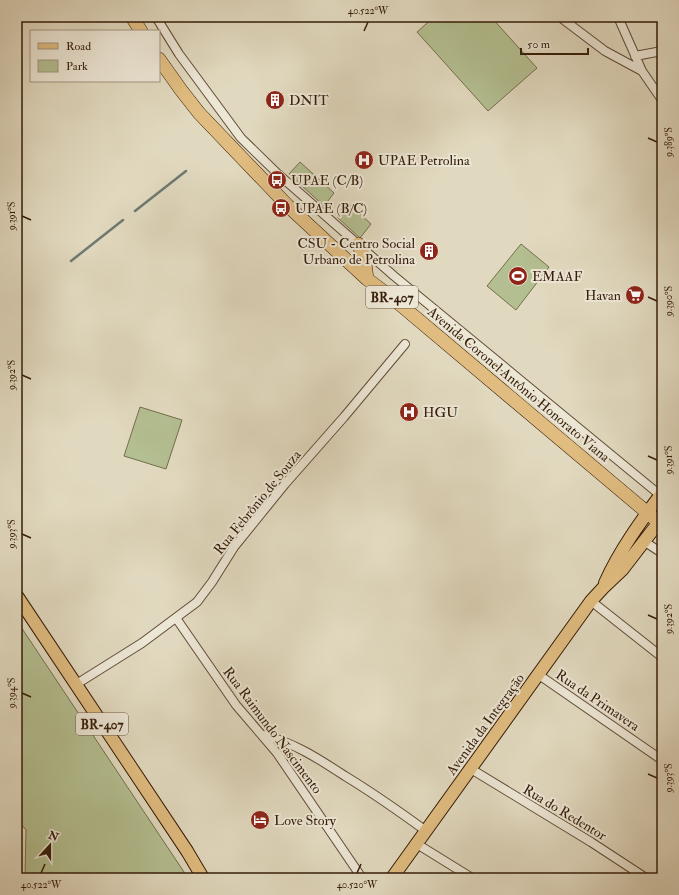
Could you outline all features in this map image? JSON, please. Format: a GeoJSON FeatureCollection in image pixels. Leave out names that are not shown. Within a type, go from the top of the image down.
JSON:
{"type":"FeatureCollection","features":[{"type":"Feature","properties":{"kind":"highway"},"geometry":{"type":"LineString","coordinates":[[132,17],[140,30]]}},
{"type":"Feature","properties":{"kind":"highway"},"geometry":{"type":"LineString","coordinates":[[143,17],[147,30]]}},
{"type":"Feature","properties":{"kind":"highway","name":"Avenida Coronel Antônio Honorato Viana"},"geometry":{"type":"LineString","coordinates":[[160,60],[199,113],[278,196],[367,278],[647,513],[661,522]]}},
{"type":"Feature","properties":{"kind":"highway"},"geometry":{"type":"LineString","coordinates":[[358,244],[364,256],[367,278]]}},
{"type":"Feature","properties":{"kind":"main road","name":"Avenida da Integração"},"geometry":{"type":"LineString","coordinates":[[603,588],[613,566],[661,494]]}},
{"type":"Feature","properties":{"kind":"main road","name":"Avenida da Integração"},"geometry":{"type":"LineString","coordinates":[[392,878],[591,601],[622,570],[661,522]]}},
{"type":"Feature","properties":{"kind":"main road","name":"BR-407"},"geometry":{"type":"LineString","coordinates":[[17,596],[187,852]]}},
{"type":"Feature","properties":{"kind":"main road"},"geometry":{"type":"LineString","coordinates":[[187,852],[203,878]]}},
{"type":"Feature","properties":{"kind":"main road"},"geometry":{"type":"LineString","coordinates":[[187,852],[212,878]]}},
{"type":"Feature","properties":{"kind":"street"},"geometry":{"type":"LineString","coordinates":[[156,17],[179,54],[241,138],[278,174],[433,308],[661,494]]}},
{"type":"Feature","properties":{"kind":"street"},"geometry":{"type":"LineString","coordinates":[[560,17],[605,52],[642,71]]}},
{"type":"Feature","properties":{"kind":"street"},"geometry":{"type":"LineString","coordinates":[[618,17],[642,71],[662,100]]}},
{"type":"Feature","properties":{"kind":"street"},"geometry":{"type":"LineString","coordinates":[[635,56],[662,51]]}},
{"type":"Feature","properties":{"kind":"street","name":"Rua Febrônio de Souza"},"geometry":{"type":"LineString","coordinates":[[76,685],[142,643],[197,602],[212,582],[234,547],[284,484],[344,417],[405,344]]}},
{"type":"Feature","properties":{"kind":"street"},"geometry":{"type":"LineString","coordinates":[[645,542],[662,553]]}},
{"type":"Feature","properties":{"kind":"street"},"geometry":{"type":"LineString","coordinates":[[591,601],[662,657]]}},
{"type":"Feature","properties":{"kind":"street","name":"Rua Raimundo Nascimento"},"geometry":{"type":"LineString","coordinates":[[176,618],[236,705],[277,753],[362,878]]}},
{"type":"Feature","properties":{"kind":"street","name":"Rua da Primavera"},"geometry":{"type":"LineString","coordinates":[[539,675],[662,760]]}},
{"type":"Feature","properties":{"kind":"street"},"geometry":{"type":"LineString","coordinates":[[263,735],[288,742],[319,759],[426,831]]}},
{"type":"Feature","properties":{"kind":"street","name":"Rua do Redentor"},"geometry":{"type":"LineString","coordinates":[[471,769],[591,842],[646,878]]}},
{"type":"Feature","properties":{"kind":"street"},"geometry":{"type":"LineString","coordinates":[[417,844],[472,878]]}},
{"type":"Feature","properties":{"kind":"green space"},"geometry":{"type":"Polygon","coordinates":[[[434,17],[491,17],[537,68],[488,111],[417,32],[434,17]]]}},
{"type":"Feature","properties":{"kind":"green space"},"geometry":{"type":"Polygon","coordinates":[[[300,162],[334,193],[324,206],[289,174],[300,162]]]}},
{"type":"Feature","properties":{"kind":"green space"},"geometry":{"type":"Polygon","coordinates":[[[349,204],[371,224],[360,238],[337,217],[349,204]]]}},
{"type":"Feature","properties":{"kind":"green space","name":"EMAAF"},"geometry":{"type":"Polygon","coordinates":[[[521,244],[549,267],[516,310],[487,286],[521,244]]]}},
{"type":"Feature","properties":{"kind":"green space"},"geometry":{"type":"Polygon","coordinates":[[[140,407],[182,420],[166,469],[124,456],[140,407]]]}},
{"type":"Feature","properties":{"kind":"green space"},"geometry":{"type":"Polygon","coordinates":[[[17,621],[188,878],[25,878],[26,830],[17,819],[17,621]]]}},
{"type":"Feature","properties":{"kind":"waterway"},"geometry":{"type":"LineString","coordinates":[[135,211],[186,171]]}},
{"type":"Feature","properties":{"kind":"waterway"},"geometry":{"type":"LineString","coordinates":[[71,261],[123,220]]}},
{"type":"Feature","properties":{"kind":"place","name":"DNIT"},"geometry":{"type":"Point","coordinates":[275,100]}},
{"type":"Feature","properties":{"kind":"place","name":"UPAE Petrolina"},"geometry":{"type":"Point","coordinates":[364,160]}},
{"type":"Feature","properties":{"kind":"place","name":"UPAE (C/B)"},"geometry":{"type":"Point","coordinates":[277,180]}},
{"type":"Feature","properties":{"kind":"place","name":"UPAE (B/C)"},"geometry":{"type":"Point","coordinates":[281,208]}},
{"type":"Feature","properties":{"kind":"place","name":"CSU - Centro Social Urbano de Petrolina"},"geometry":{"type":"Point","coordinates":[429,251]}},
{"type":"Feature","properties":{"kind":"place","name":"EMAAF"},"geometry":{"type":"Point","coordinates":[518,276]}},
{"type":"Feature","properties":{"kind":"place","name":"Havan"},"geometry":{"type":"Point","coordinates":[635,295]}},
{"type":"Feature","properties":{"kind":"place","name":"HGU"},"geometry":{"type":"Point","coordinates":[409,412]}},
{"type":"Feature","properties":{"kind":"place","name":"Love Story"},"geometry":{"type":"Point","coordinates":[260,820]}}]}
